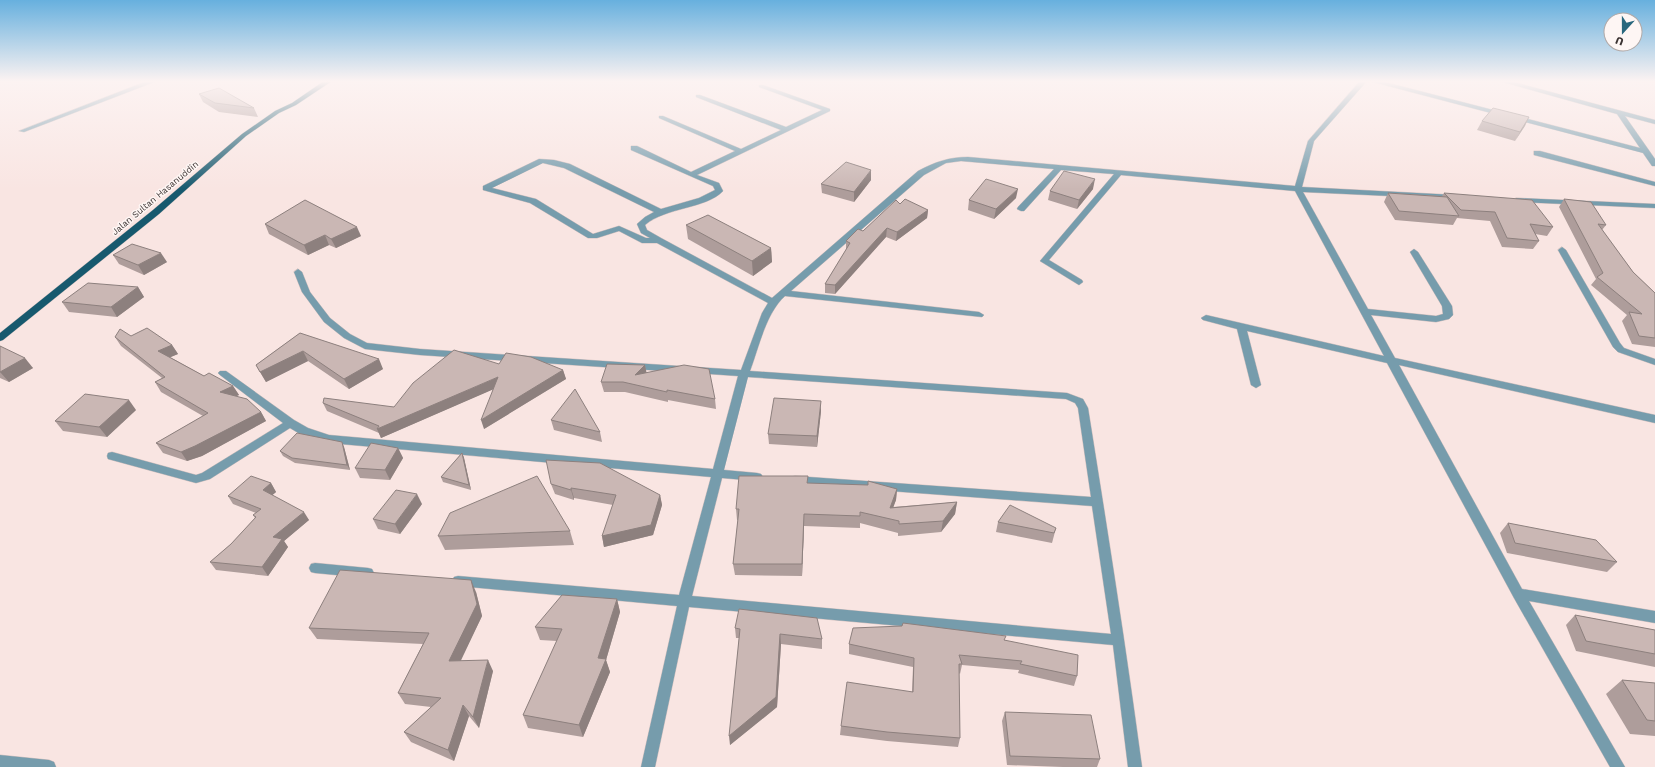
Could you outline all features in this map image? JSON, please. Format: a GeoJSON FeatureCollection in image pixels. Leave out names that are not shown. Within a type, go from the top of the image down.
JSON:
{"type":"FeatureCollection","features":[{"type":"Feature","properties":{"kind":"main road","name":"Jalan Sultan Hasanuddin"},"geometry":{"type":"LineString","coordinates":[[0,338],[156,212],[244,135],[270,117]]}},
{"type":"Feature","properties":{"kind":"street"},"geometry":{"type":"LineString","coordinates":[[22,131],[60,117]]}},
{"type":"Feature","properties":{"kind":"street"},"geometry":{"type":"LineString","coordinates":[[661,117],[740,151]]}},
{"type":"Feature","properties":{"kind":"street"},"geometry":{"type":"LineString","coordinates":[[752,117],[787,130]]}},
{"type":"Feature","properties":{"kind":"street"},"geometry":{"type":"LineString","coordinates":[[691,175],[814,117]]}},
{"type":"Feature","properties":{"kind":"street"},"geometry":{"type":"LineString","coordinates":[[1332,117],[1310,141],[1298,189],[1518,594],[1618,767]]}},
{"type":"Feature","properties":{"kind":"street"},"geometry":{"type":"LineString","coordinates":[[1512,117],[1645,151]]}},
{"type":"Feature","properties":{"kind":"street"},"geometry":{"type":"LineString","coordinates":[[1622,117],[1655,164]]}},
{"type":"Feature","properties":{"kind":"street"},"geometry":{"type":"LineString","coordinates":[[1634,117],[1655,122]]}},
{"type":"Feature","properties":{"kind":"street"},"geometry":{"type":"LineString","coordinates":[[634,148],[716,185],[719,191],[648,219],[641,224],[644,230],[658,240],[774,302]]}},
{"type":"Feature","properties":{"kind":"street"},"geometry":{"type":"LineString","coordinates":[[1537,152],[1655,184]]}},
{"type":"Feature","properties":{"kind":"street"},"geometry":{"type":"LineString","coordinates":[[648,767],[684,601],[717,474],[744,374],[767,313],[774,302],[783,293],[809,273],[921,173],[938,163],[953,159],[968,159],[1118,174],[1298,189],[1464,197]]}},
{"type":"Feature","properties":{"kind":"street"},"geometry":{"type":"LineString","coordinates":[[658,240],[645,241],[619,228],[597,236],[591,236],[533,201],[486,188],[542,161],[554,162],[567,166],[662,213]]}},
{"type":"Feature","properties":{"kind":"street"},"geometry":{"type":"LineString","coordinates":[[1021,209],[1059,168]]}},
{"type":"Feature","properties":{"kind":"street"},"geometry":{"type":"LineString","coordinates":[[1080,282],[1044,261],[1118,174]]}},
{"type":"Feature","properties":{"kind":"street"},"geometry":{"type":"LineString","coordinates":[[1512,199],[1655,206]]}},
{"type":"Feature","properties":{"kind":"street"},"geometry":{"type":"LineString","coordinates":[[1562,250],[1616,345],[1622,350],[1655,362]]}},
{"type":"Feature","properties":{"kind":"street"},"geometry":{"type":"LineString","coordinates":[[1364,311],[1436,319],[1446,317],[1448,315],[1447,306],[1414,252]]}},
{"type":"Feature","properties":{"kind":"street"},"geometry":{"type":"LineString","coordinates":[[298,272],[306,292],[327,320],[346,336],[365,346],[420,352],[1072,398],[1079,401],[1083,408],[1119,640],[1134,767]]}},
{"type":"Feature","properties":{"kind":"street"},"geometry":{"type":"LineString","coordinates":[[783,293],[979,315]]}},
{"type":"Feature","properties":{"kind":"street"},"geometry":{"type":"LineString","coordinates":[[1206,318],[1655,418]]}},
{"type":"Feature","properties":{"kind":"street"},"geometry":{"type":"LineString","coordinates":[[1241,327],[1256,385]]}},
{"type":"Feature","properties":{"kind":"street"},"geometry":{"type":"LineString","coordinates":[[222,373],[290,423],[304,431],[329,439],[443,448],[764,478]]}},
{"type":"Feature","properties":{"kind":"street"},"geometry":{"type":"LineString","coordinates":[[112,456],[196,479],[206,476],[290,423]]}},
{"type":"Feature","properties":{"kind":"street"},"geometry":{"type":"LineString","coordinates":[[780,479],[1098,502]]}},
{"type":"Feature","properties":{"kind":"street"},"geometry":{"type":"LineString","coordinates":[[315,568],[378,573]]}},
{"type":"Feature","properties":{"kind":"street"},"geometry":{"type":"LineString","coordinates":[[449,580],[1119,640]]}},
{"type":"Feature","properties":{"kind":"street"},"geometry":{"type":"LineString","coordinates":[[1518,594],[1655,617]]}},
{"type":"Feature","properties":{"kind":"street"},"geometry":{"type":"LineString","coordinates":[[0,762],[49,767]]}},
{"type":"Feature","properties":{"kind":"building"},"geometry":{"type":"Polygon","coordinates":[[[1486,117],[1529,117],[1520,132],[1482,121],[1486,117]]]}},
{"type":"Feature","properties":{"kind":"building"},"geometry":{"type":"Polygon","coordinates":[[[846,162],[871,170],[854,192],[821,184],[846,162]]]}},
{"type":"Feature","properties":{"kind":"building"},"geometry":{"type":"Polygon","coordinates":[[[1064,171],[1095,179],[1079,200],[1050,191],[1064,171]]]}},
{"type":"Feature","properties":{"kind":"building"},"geometry":{"type":"Polygon","coordinates":[[[986,179],[1018,189],[996,209],[969,200],[986,179]]]}},
{"type":"Feature","properties":{"kind":"building"},"geometry":{"type":"Polygon","coordinates":[[[1388,193],[1447,197],[1459,216],[1399,211],[1388,193]]]}},
{"type":"Feature","properties":{"kind":"building"},"geometry":{"type":"Polygon","coordinates":[[[1444,193],[1532,200],[1553,227],[1530,224],[1539,241],[1507,238],[1495,212],[1461,210],[1444,193]]]}},
{"type":"Feature","properties":{"kind":"building"},"geometry":{"type":"Polygon","coordinates":[[[905,199],[928,210],[897,232],[887,228],[835,285],[825,284],[850,243],[846,241],[858,229],[863,231],[896,200],[900,204],[905,199]]]}},
{"type":"Feature","properties":{"kind":"building"},"geometry":{"type":"Polygon","coordinates":[[[1564,199],[1591,202],[1606,225],[1598,224],[1633,272],[1655,293],[1655,338],[1639,336],[1629,312],[1642,314],[1597,277],[1603,273],[1564,199]]]}},
{"type":"Feature","properties":{"kind":"building"},"geometry":{"type":"Polygon","coordinates":[[[305,200],[357,227],[331,239],[325,235],[304,245],[265,224],[305,200]]]}},
{"type":"Feature","properties":{"kind":"building"},"geometry":{"type":"Polygon","coordinates":[[[708,215],[771,248],[752,261],[686,225],[708,215]]]}},
{"type":"Feature","properties":{"kind":"building"},"geometry":{"type":"Polygon","coordinates":[[[132,244],[161,253],[138,265],[113,255],[132,244]]]}},
{"type":"Feature","properties":{"kind":"building"},"geometry":{"type":"Polygon","coordinates":[[[88,283],[138,287],[111,307],[62,302],[88,283]]]}},
{"type":"Feature","properties":{"kind":"building"},"geometry":{"type":"Polygon","coordinates":[[[147,328],[172,345],[158,351],[204,376],[209,373],[233,386],[220,392],[247,399],[261,412],[181,452],[156,443],[208,413],[155,382],[165,377],[115,337],[120,329],[131,336],[147,328]]]}},
{"type":"Feature","properties":{"kind":"building"},"geometry":{"type":"Polygon","coordinates":[[[300,333],[379,359],[344,379],[303,351],[260,372],[256,365],[300,333]]]}},
{"type":"Feature","properties":{"kind":"building"},"geometry":{"type":"Polygon","coordinates":[[[0,346],[25,358],[0,372],[0,346]]]}},
{"type":"Feature","properties":{"kind":"building"},"geometry":{"type":"Polygon","coordinates":[[[454,350],[499,364],[506,353],[531,357],[563,370],[481,420],[498,377],[377,429],[379,426],[323,403],[324,398],[394,407],[413,383],[454,350]]]}},
{"type":"Feature","properties":{"kind":"building"},"geometry":{"type":"Polygon","coordinates":[[[607,364],[645,365],[635,375],[684,365],[709,369],[715,399],[667,390],[667,392],[623,382],[601,382],[607,364]]]}},
{"type":"Feature","properties":{"kind":"building"},"geometry":{"type":"Polygon","coordinates":[[[575,389],[600,432],[551,420],[575,389]]]}},
{"type":"Feature","properties":{"kind":"building"},"geometry":{"type":"Polygon","coordinates":[[[85,394],[129,400],[99,427],[55,421],[85,394]]]}},
{"type":"Feature","properties":{"kind":"building"},"geometry":{"type":"Polygon","coordinates":[[[774,398],[821,401],[817,436],[768,434],[774,398]]]}},
{"type":"Feature","properties":{"kind":"building"},"geometry":{"type":"Polygon","coordinates":[[[297,433],[342,442],[347,465],[292,458],[280,451],[297,433]]]}},
{"type":"Feature","properties":{"kind":"building"},"geometry":{"type":"Polygon","coordinates":[[[371,443],[398,448],[385,470],[355,468],[371,443]]]}},
{"type":"Feature","properties":{"kind":"building"},"geometry":{"type":"Polygon","coordinates":[[[462,453],[469,485],[441,477],[462,453]]]}},
{"type":"Feature","properties":{"kind":"building"},"geometry":{"type":"Polygon","coordinates":[[[546,460],[600,463],[660,495],[651,525],[602,536],[616,495],[571,488],[571,490],[551,484],[546,460]]]}},
{"type":"Feature","properties":{"kind":"building"},"geometry":{"type":"Polygon","coordinates":[[[251,476],[271,483],[263,490],[304,512],[273,537],[282,539],[262,567],[210,562],[231,544],[256,517],[253,515],[261,509],[228,496],[251,476]]]}},
{"type":"Feature","properties":{"kind":"building"},"geometry":{"type":"Polygon","coordinates":[[[537,476],[570,531],[438,536],[450,513],[537,476]]]}},
{"type":"Feature","properties":{"kind":"building"},"geometry":{"type":"Polygon","coordinates":[[[739,476],[808,476],[807,483],[868,485],[868,481],[897,489],[890,508],[957,502],[943,521],[899,524],[899,521],[860,512],[860,516],[804,514],[802,564],[733,564],[739,509],[736,509],[739,476]]]}},
{"type":"Feature","properties":{"kind":"building"},"geometry":{"type":"Polygon","coordinates":[[[396,490],[417,494],[395,524],[373,519],[396,490]]]}},
{"type":"Feature","properties":{"kind":"building"},"geometry":{"type":"Polygon","coordinates":[[[1010,505],[1056,528],[1054,533],[998,522],[1010,505]]]}},
{"type":"Feature","properties":{"kind":"building"},"geometry":{"type":"Polygon","coordinates":[[[1508,523],[1596,540],[1617,562],[1515,543],[1508,523]]]}},
{"type":"Feature","properties":{"kind":"building"},"geometry":{"type":"Polygon","coordinates":[[[340,570],[471,580],[477,604],[449,661],[488,660],[473,717],[463,705],[448,750],[404,732],[441,698],[398,693],[429,633],[309,628],[340,570]]]}},
{"type":"Feature","properties":{"kind":"building"},"geometry":{"type":"Polygon","coordinates":[[[562,595],[617,599],[598,658],[606,659],[579,725],[523,715],[562,629],[535,627],[562,595]]]}},
{"type":"Feature","properties":{"kind":"building"},"geometry":{"type":"Polygon","coordinates":[[[739,609],[817,618],[822,639],[780,634],[776,697],[729,736],[740,629],[735,628],[739,609]]]}},
{"type":"Feature","properties":{"kind":"building"},"geometry":{"type":"Polygon","coordinates":[[[1575,615],[1655,630],[1655,654],[1586,641],[1575,615]]]}},
{"type":"Feature","properties":{"kind":"building"},"geometry":{"type":"Polygon","coordinates":[[[903,623],[1006,636],[1004,640],[1078,655],[1077,676],[1020,664],[1022,661],[959,655],[962,664],[959,664],[960,738],[887,732],[841,726],[847,682],[913,692],[914,658],[849,644],[853,628],[902,626],[903,623]]]}},
{"type":"Feature","properties":{"kind":"building"},"geometry":{"type":"Polygon","coordinates":[[[1622,680],[1655,683],[1655,721],[1647,720],[1622,680]]]}},
{"type":"Feature","properties":{"kind":"building"},"geometry":{"type":"Polygon","coordinates":[[[1005,712],[1091,715],[1100,759],[1010,756],[1005,712]]]}}]}
